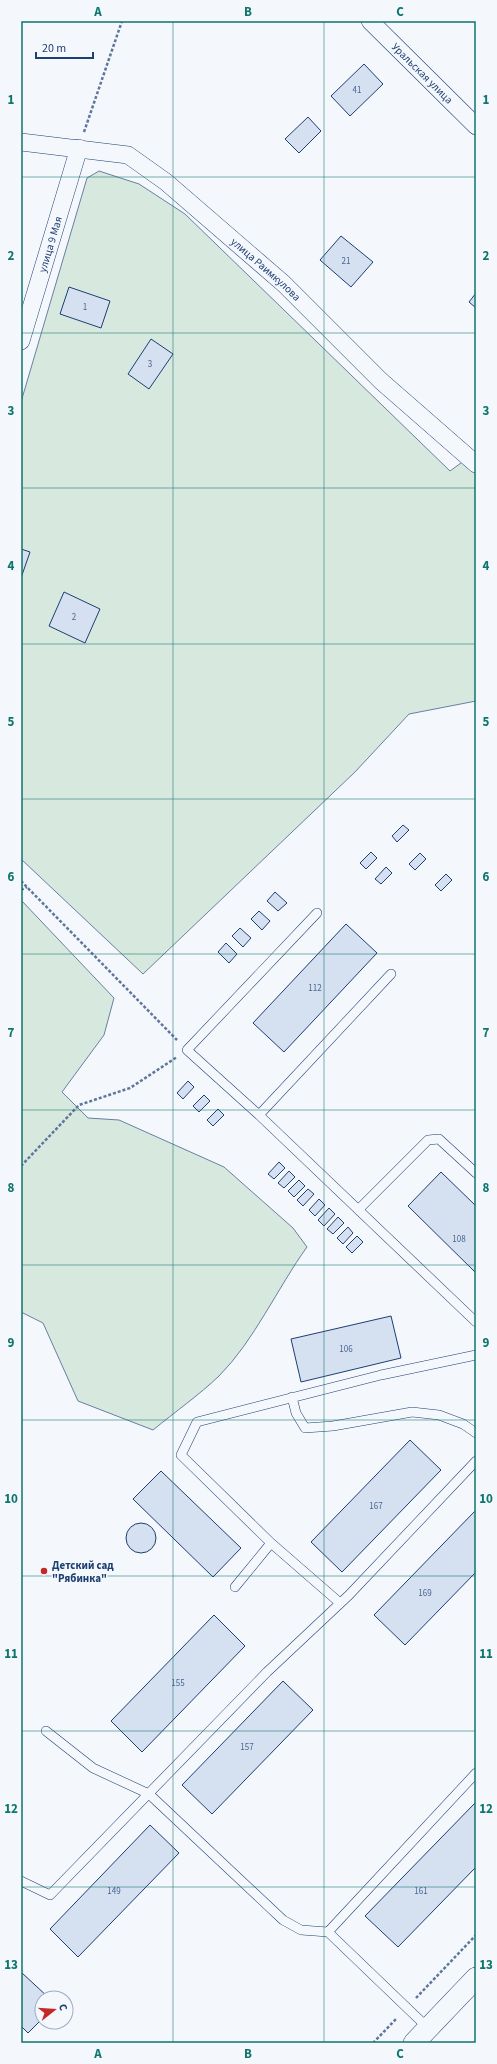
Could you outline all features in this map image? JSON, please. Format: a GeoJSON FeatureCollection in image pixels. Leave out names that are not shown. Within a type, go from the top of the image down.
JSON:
{"type":"FeatureCollection","features":[{"type":"Feature","properties":{"kind":"street","name":"Уральская улица"},"geometry":{"type":"LineString","coordinates":[[370,21],[476,126]]}},
{"type":"Feature","properties":{"kind":"street","name":"улица Раимкулова"},"geometry":{"type":"LineString","coordinates":[[21,142],[128,155],[166,182],[284,284],[381,381],[476,464]]}},
{"type":"Feature","properties":{"kind":"street","name":"улица 9 Мая"},"geometry":{"type":"LineString","coordinates":[[21,341],[78,148]]}},
{"type":"Feature","properties":{"kind":"street"},"geometry":{"type":"LineString","coordinates":[[414,2043],[476,1978]]}},
{"type":"Feature","properties":{"kind":"lane"},"geometry":{"type":"LineString","coordinates":[[317,913],[187,1050],[359,1209],[476,1322]]}},
{"type":"Feature","properties":{"kind":"lane"},"geometry":{"type":"LineString","coordinates":[[258,1115],[392,974]]}},
{"type":"Feature","properties":{"kind":"lane"},"geometry":{"type":"LineString","coordinates":[[359,1209],[428,1140],[439,1139],[476,1173]]}},
{"type":"Feature","properties":{"kind":"lane"},"geometry":{"type":"LineString","coordinates":[[340,1603],[271,1543],[181,1455],[197,1422],[428,1364],[461,1360],[476,1355]]}},
{"type":"Feature","properties":{"kind":"lane"},"geometry":{"type":"LineString","coordinates":[[292,1397],[296,1413],[305,1428],[333,1426],[412,1412],[439,1415],[464,1424],[476,1433]]}},
{"type":"Feature","properties":{"kind":"lane"},"geometry":{"type":"LineString","coordinates":[[21,1881],[50,1895],[267,1672],[340,1603],[476,1461]]}},
{"type":"Feature","properties":{"kind":"lane"},"geometry":{"type":"LineString","coordinates":[[235,1587],[271,1543]]}},
{"type":"Feature","properties":{"kind":"lane"},"geometry":{"type":"LineString","coordinates":[[46,1731],[94,1768],[149,1794],[283,1920],[301,1930],[328,1932],[428,2028]]}},
{"type":"Feature","properties":{"kind":"lane"},"geometry":{"type":"LineString","coordinates":[[328,1932],[476,1773]]}},
{"type":"Feature","properties":{"kind":"path"},"geometry":{"type":"LineString","coordinates":[[78,148],[122,21]]}},
{"type":"Feature","properties":{"kind":"path"},"geometry":{"type":"LineString","coordinates":[[21,880],[187,1050],[130,1088],[79,1105],[21,1166]]}},
{"type":"Feature","properties":{"kind":"path"},"geometry":{"type":"LineString","coordinates":[[21,890],[27,887]]}},
{"type":"Feature","properties":{"kind":"path"},"geometry":{"type":"LineString","coordinates":[[372,2043],[476,1935]]}},
{"type":"Feature","properties":{"kind":"shaded area"},"geometry":{"type":"Polygon","coordinates":[[[99,171],[139,184],[185,214],[450,471],[476,452],[476,701],[409,714],[355,772],[143,974],[21,859],[21,402],[87,178],[99,171]]]}},
{"type":"Feature","properties":{"kind":"shaded area"},"geometry":{"type":"Polygon","coordinates":[[[21,900],[114,998],[104,1035],[62,1092],[88,1118],[119,1120],[224,1167],[293,1228],[307,1247],[255,1330],[232,1362],[219,1376],[195,1397],[153,1430],[78,1401],[43,1323],[21,1312],[21,900]]]}},
{"type":"Feature","properties":{"kind":"building"},"geometry":{"type":"Polygon","coordinates":[[[364,64],[383,84],[350,116],[331,96],[364,64]]]}},
{"type":"Feature","properties":{"kind":"building"},"geometry":{"type":"Polygon","coordinates":[[[308,117],[321,131],[299,153],[285,139],[308,117]]]}},
{"type":"Feature","properties":{"kind":"building"},"geometry":{"type":"Polygon","coordinates":[[[341,236],[373,262],[351,287],[320,260],[341,236]]]}},
{"type":"Feature","properties":{"kind":"building"},"geometry":{"type":"Polygon","coordinates":[[[69,287],[110,301],[101,328],[60,314],[69,287]]]}},
{"type":"Feature","properties":{"kind":"building"},"geometry":{"type":"Polygon","coordinates":[[[476,293],[476,308],[469,302],[476,293]]]}},
{"type":"Feature","properties":{"kind":"building"},"geometry":{"type":"Polygon","coordinates":[[[151,339],[173,354],[149,389],[128,374],[151,339]]]}},
{"type":"Feature","properties":{"kind":"building"},"geometry":{"type":"Polygon","coordinates":[[[21,549],[30,552],[21,578],[21,549]]]}},
{"type":"Feature","properties":{"kind":"building"},"geometry":{"type":"Polygon","coordinates":[[[64,592],[100,609],[85,643],[49,626],[64,592]]]}},
{"type":"Feature","properties":{"kind":"building"},"geometry":{"type":"Polygon","coordinates":[[[403,825],[409,830],[397,842],[392,836],[403,825]]]}},
{"type":"Feature","properties":{"kind":"building"},"geometry":{"type":"Polygon","coordinates":[[[371,852],[377,858],[366,869],[360,863],[371,852]]]}},
{"type":"Feature","properties":{"kind":"building"},"geometry":{"type":"Polygon","coordinates":[[[420,853],[426,859],[415,870],[409,864],[420,853]]]}},
{"type":"Feature","properties":{"kind":"building"},"geometry":{"type":"Polygon","coordinates":[[[386,867],[392,873],[381,884],[375,879],[386,867]]]}},
{"type":"Feature","properties":{"kind":"building"},"geometry":{"type":"Polygon","coordinates":[[[446,874],[452,880],[441,891],[435,885],[446,874]]]}},
{"type":"Feature","properties":{"kind":"building"},"geometry":{"type":"Polygon","coordinates":[[[275,892],[287,903],[278,911],[267,901],[275,892]]]}},
{"type":"Feature","properties":{"kind":"building"},"geometry":{"type":"Polygon","coordinates":[[[259,911],[270,921],[262,930],[251,919],[259,911]]]}},
{"type":"Feature","properties":{"kind":"building"},"geometry":{"type":"Polygon","coordinates":[[[346,924],[377,953],[284,1052],[253,1023],[346,924]]]}},
{"type":"Feature","properties":{"kind":"building"},"geometry":{"type":"Polygon","coordinates":[[[240,928],[251,938],[243,947],[232,936],[240,928]]]}},
{"type":"Feature","properties":{"kind":"building"},"geometry":{"type":"Polygon","coordinates":[[[226,943],[237,954],[229,963],[218,952],[226,943]]]}},
{"type":"Feature","properties":{"kind":"building"},"geometry":{"type":"Polygon","coordinates":[[[188,1081],[194,1087],[183,1099],[177,1093],[188,1081]]]}},
{"type":"Feature","properties":{"kind":"building"},"geometry":{"type":"Polygon","coordinates":[[[204,1095],[210,1101],[199,1112],[193,1106],[204,1095]]]}},
{"type":"Feature","properties":{"kind":"building"},"geometry":{"type":"Polygon","coordinates":[[[218,1109],[224,1115],[213,1126],[207,1120],[218,1109]]]}},
{"type":"Feature","properties":{"kind":"building"},"geometry":{"type":"Polygon","coordinates":[[[279,1162],[285,1168],[274,1179],[268,1174],[279,1162]]]}},
{"type":"Feature","properties":{"kind":"building"},"geometry":{"type":"Polygon","coordinates":[[[289,1171],[295,1177],[284,1188],[278,1183],[289,1171]]]}},
{"type":"Feature","properties":{"kind":"building"},"geometry":{"type":"Polygon","coordinates":[[[441,1172],[476,1206],[476,1273],[408,1206],[441,1172]]]}},
{"type":"Feature","properties":{"kind":"building"},"geometry":{"type":"Polygon","coordinates":[[[299,1180],[305,1186],[294,1197],[288,1191],[299,1180]]]}},
{"type":"Feature","properties":{"kind":"building"},"geometry":{"type":"Polygon","coordinates":[[[308,1189],[314,1194],[303,1206],[297,1200],[308,1189]]]}},
{"type":"Feature","properties":{"kind":"building"},"geometry":{"type":"Polygon","coordinates":[[[319,1199],[325,1205],[315,1216],[309,1210],[319,1199]]]}},
{"type":"Feature","properties":{"kind":"building"},"geometry":{"type":"Polygon","coordinates":[[[329,1208],[335,1214],[324,1226],[318,1220],[329,1208]]]}},
{"type":"Feature","properties":{"kind":"building"},"geometry":{"type":"Polygon","coordinates":[[[338,1217],[344,1223],[333,1234],[327,1229],[338,1217]]]}},
{"type":"Feature","properties":{"kind":"building"},"geometry":{"type":"Polygon","coordinates":[[[348,1227],[353,1233],[343,1244],[337,1238],[348,1227]]]}},
{"type":"Feature","properties":{"kind":"building"},"geometry":{"type":"Polygon","coordinates":[[[357,1236],[363,1242],[352,1253],[346,1247],[357,1236]]]}},
{"type":"Feature","properties":{"kind":"building"},"geometry":{"type":"Polygon","coordinates":[[[391,1316],[401,1358],[301,1382],[291,1339],[391,1316]]]}},
{"type":"Feature","properties":{"kind":"building"},"geometry":{"type":"Polygon","coordinates":[[[410,1440],[441,1470],[342,1572],[311,1542],[410,1440]]]}},
{"type":"Feature","properties":{"kind":"building"},"geometry":{"type":"Polygon","coordinates":[[[161,1471],[241,1548],[213,1577],[133,1499],[161,1471]]]}},
{"type":"Feature","properties":{"kind":"building"},"geometry":{"type":"Polygon","coordinates":[[[476,1510],[476,1572],[405,1645],[374,1615],[476,1510]]]}},
{"type":"Feature","properties":{"kind":"building"},"geometry":{"type":"Polygon","coordinates":[[[141,1523],[152,1527],[156,1538],[152,1549],[141,1553],[130,1549],[126,1538],[130,1527],[141,1523]]]}},
{"type":"Feature","properties":{"kind":"building"},"geometry":{"type":"Polygon","coordinates":[[[214,1615],[245,1646],[142,1752],[111,1721],[214,1615]]]}},
{"type":"Feature","properties":{"kind":"building"},"geometry":{"type":"Polygon","coordinates":[[[283,1681],[313,1710],[212,1814],[182,1785],[283,1681]]]}},
{"type":"Feature","properties":{"kind":"building"},"geometry":{"type":"Polygon","coordinates":[[[476,1802],[476,1867],[398,1947],[365,1916],[476,1802]]]}},
{"type":"Feature","properties":{"kind":"building"},"geometry":{"type":"Polygon","coordinates":[[[150,1825],[179,1853],[78,1957],[50,1929],[150,1825]]]}},
{"type":"Feature","properties":{"kind":"building"},"geometry":{"type":"Polygon","coordinates":[[[21,1972],[40,1990],[34,1990],[34,2027],[28,2033],[21,2026],[21,1972]]]}},
{"type":"Feature","properties":{"kind":"place","name":"Детский сад \"Рябинка\""},"geometry":{"type":"Point","coordinates":[44,1571]}}]}
